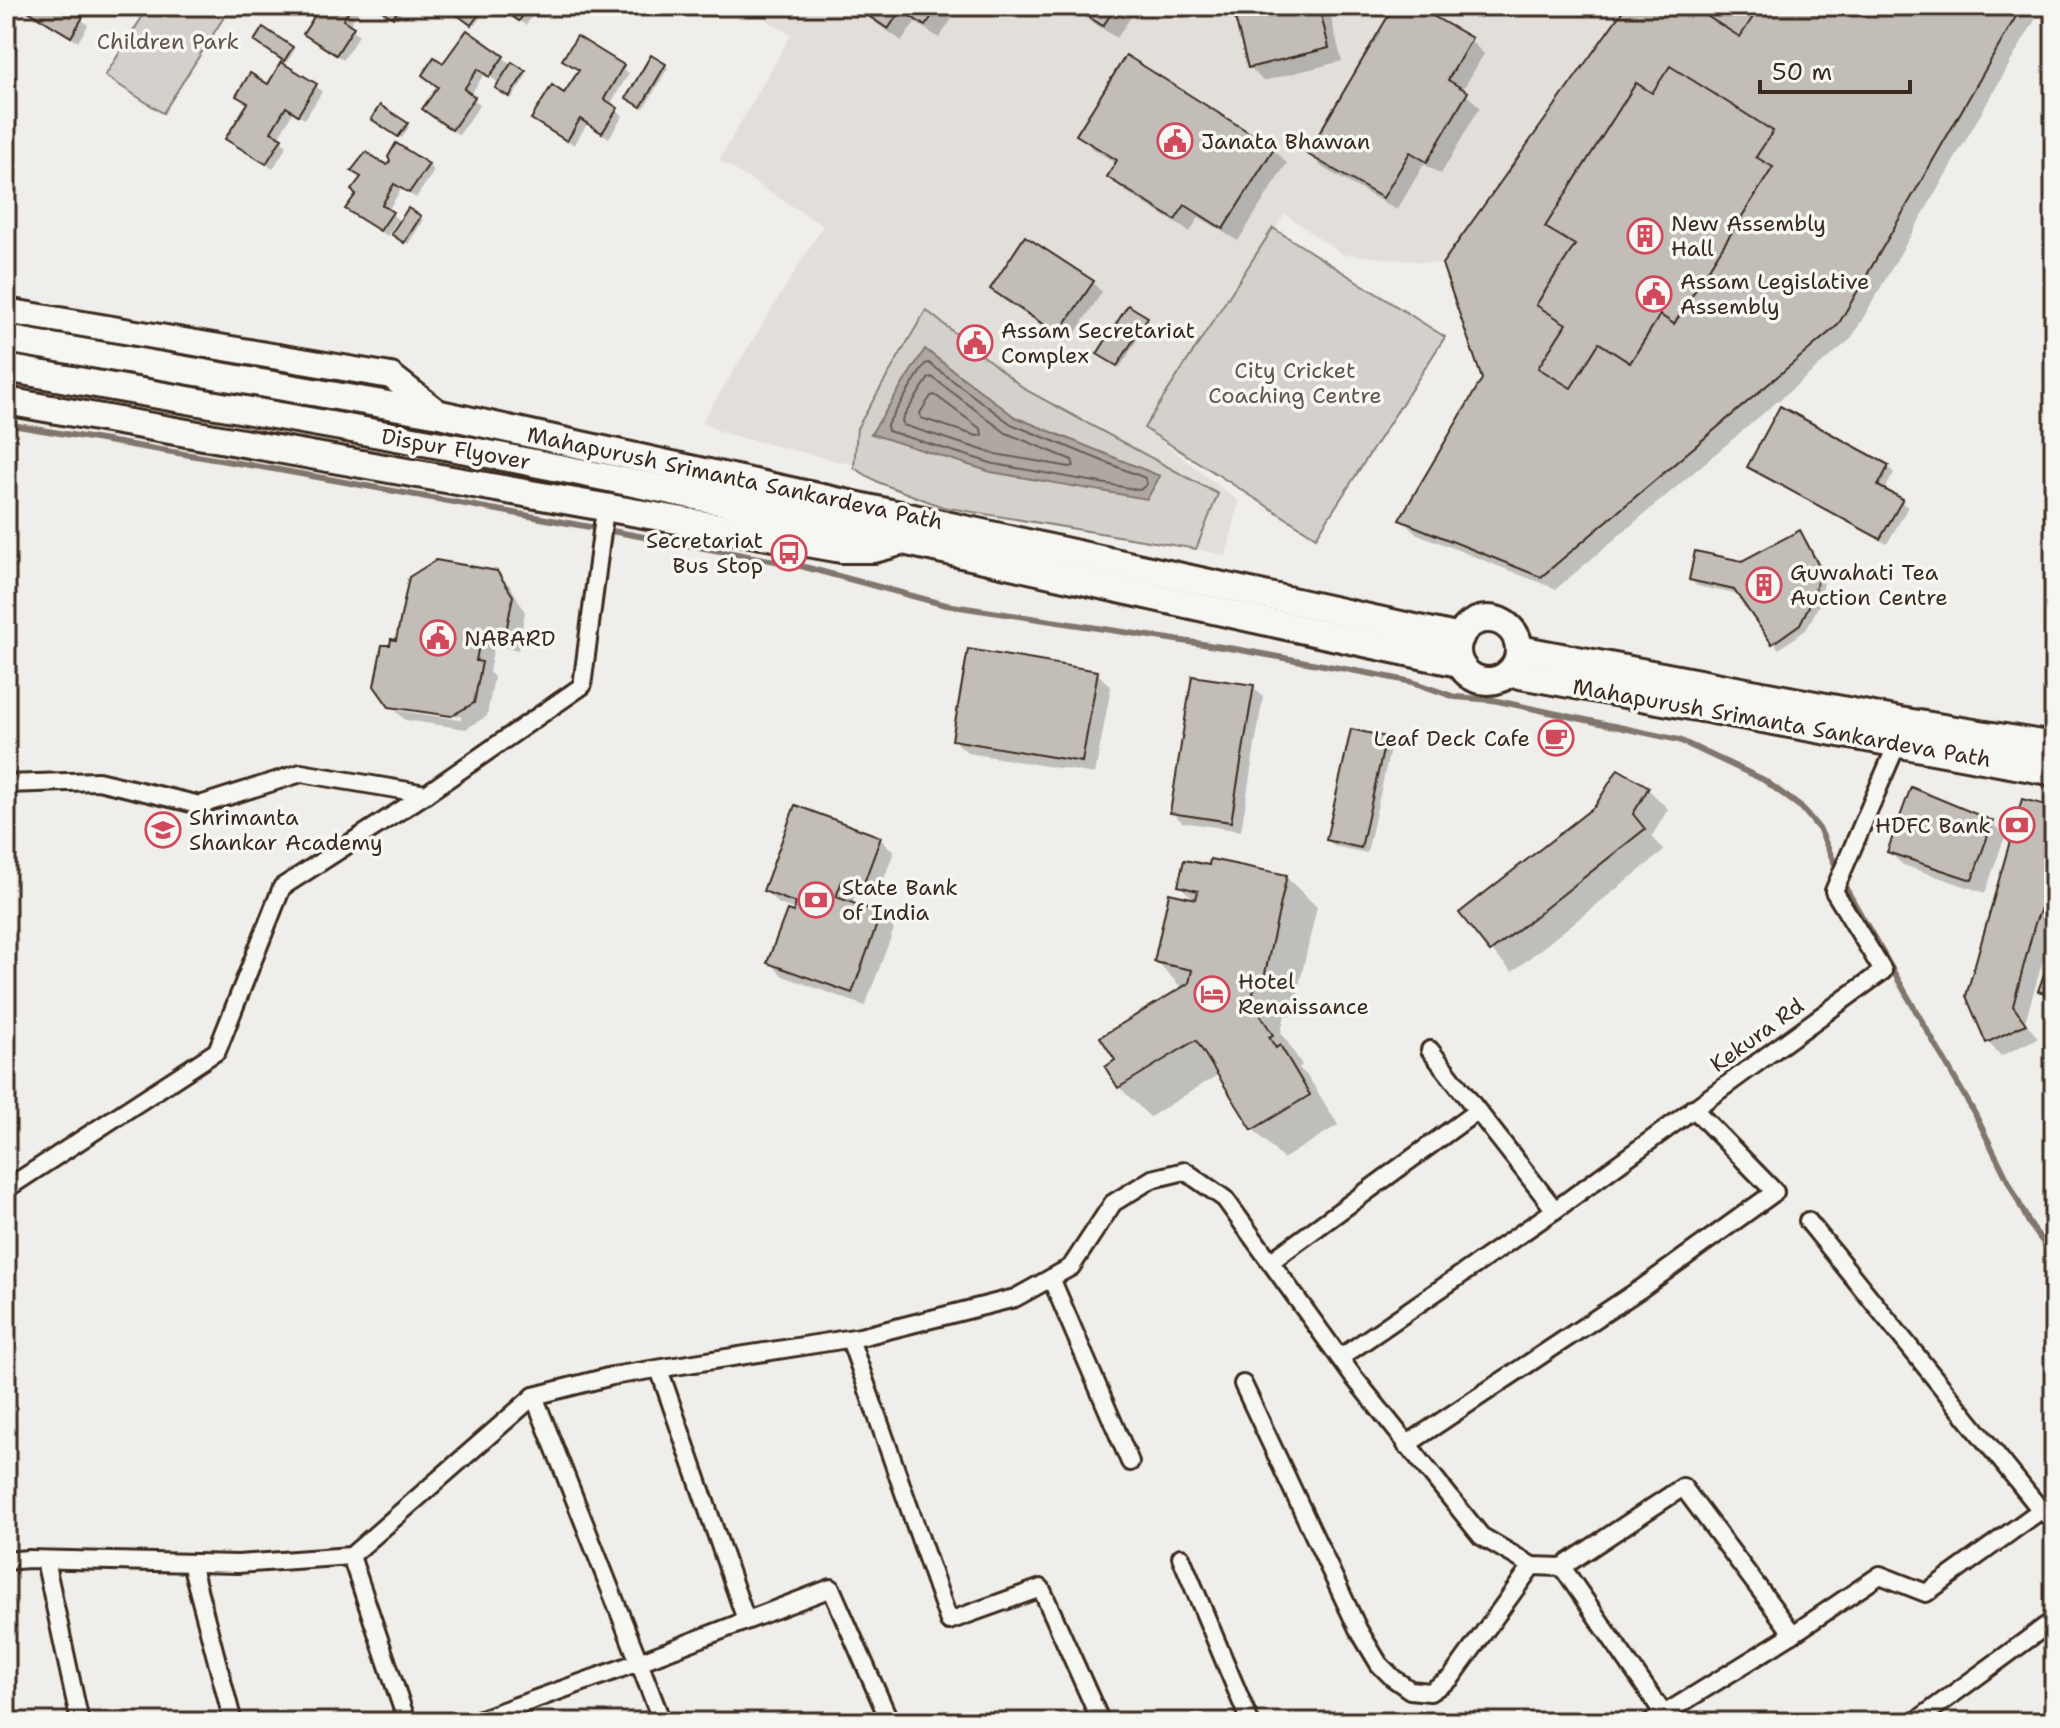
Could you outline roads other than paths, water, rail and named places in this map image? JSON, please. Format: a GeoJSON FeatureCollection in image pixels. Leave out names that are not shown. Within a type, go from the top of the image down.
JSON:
{"type":"FeatureCollection","features":[{"type":"Feature","properties":{"kind":"main road"},"geometry":{"type":"LineString","coordinates":[[6,311],[391,376],[440,414]]}},
{"type":"Feature","properties":{"kind":"main road","name":"Mahapurush Srimanta Sankardeva Path"},"geometry":{"type":"LineString","coordinates":[[6,339],[440,414],[1460,651]]}},
{"type":"Feature","properties":{"kind":"main road","name":"Dispur Flyover"},"geometry":{"type":"LineString","coordinates":[[6,368],[531,462],[904,541]]}},
{"type":"Feature","properties":{"kind":"main road","name":"Mahapurush Srimanta Sankardeva Path"},"geometry":{"type":"LineString","coordinates":[[6,401],[605,514],[841,549],[874,549],[904,541],[1286,627],[1460,651]]}},
{"type":"Feature","properties":{"kind":"main road"},"geometry":{"type":"LineString","coordinates":[[1489,619],[1509,627],[1515,635],[1514,661],[1494,681],[1484,681],[1465,672],[1460,651],[1469,625],[1489,619]]}},
{"type":"Feature","properties":{"kind":"main road","name":"Mahapurush Srimanta Sankardeva Path"},"geometry":{"type":"LineString","coordinates":[[1514,661],[1897,744],[2054,772]]}},
{"type":"Feature","properties":{"kind":"main road","name":"Mahapurush Srimanta Sankardeva Path"},"geometry":{"type":"LineString","coordinates":[[1514,661],[2054,746]]}},
{"type":"Feature","properties":{"kind":"street"},"geometry":{"type":"LineString","coordinates":[[6,1189],[217,1051],[282,887],[426,794],[582,686],[605,514]]}},
{"type":"Feature","properties":{"kind":"street","name":"Kekura Rd"},"geometry":{"type":"LineString","coordinates":[[1340,1358],[1555,1210],[1883,971],[1834,891],[1897,744]]}},
{"type":"Feature","properties":{"kind":"street"},"geometry":{"type":"LineString","coordinates":[[6,784],[98,781],[200,805],[301,773],[426,794]]}},
{"type":"Feature","properties":{"kind":"street"},"geometry":{"type":"LineString","coordinates":[[1430,1050],[1555,1210]]}},
{"type":"Feature","properties":{"kind":"street"},"geometry":{"type":"LineString","coordinates":[[1406,1445],[1642,1288],[1775,1192],[1693,1108]]}},
{"type":"Feature","properties":{"kind":"street"},"geometry":{"type":"LineString","coordinates":[[1270,1262],[1477,1111]]}},
{"type":"Feature","properties":{"kind":"street"},"geometry":{"type":"LineString","coordinates":[[6,1561],[238,1564],[351,1556],[534,1396],[612,1376],[850,1339],[1015,1298],[1071,1267],[1113,1203],[1152,1179],[1185,1171],[1225,1199],[1406,1445],[1481,1536],[1532,1566],[1562,1567],[1683,1487],[1793,1634]]}},
{"type":"Feature","properties":{"kind":"street"},"geometry":{"type":"LineString","coordinates":[[1808,1221],[2041,1510],[2054,1521]]}},
{"type":"Feature","properties":{"kind":"street"},"geometry":{"type":"LineString","coordinates":[[1051,1278],[1130,1462]]}},
{"type":"Feature","properties":{"kind":"street"},"geometry":{"type":"LineString","coordinates":[[850,1339],[949,1621],[1041,1588],[1101,1722]]}},
{"type":"Feature","properties":{"kind":"street"},"geometry":{"type":"LineString","coordinates":[[659,1369],[746,1620]]}},
{"type":"Feature","properties":{"kind":"street"},"geometry":{"type":"LineString","coordinates":[[1243,1384],[1358,1629],[1379,1664],[1410,1690],[1430,1692],[1451,1678],[1532,1566]]}},
{"type":"Feature","properties":{"kind":"street"},"geometry":{"type":"LineString","coordinates":[[534,1396],[662,1722]]}},
{"type":"Feature","properties":{"kind":"street"},"geometry":{"type":"LineString","coordinates":[[1562,1567],[1658,1718],[1793,1634],[1880,1575],[1926,1593],[2041,1510]]}},
{"type":"Feature","properties":{"kind":"street"},"geometry":{"type":"LineString","coordinates":[[351,1556],[407,1722]]}},
{"type":"Feature","properties":{"kind":"street"},"geometry":{"type":"LineString","coordinates":[[1181,1557],[1250,1722]]}},
{"type":"Feature","properties":{"kind":"street"},"geometry":{"type":"LineString","coordinates":[[45,1560],[80,1722]]}},
{"type":"Feature","properties":{"kind":"street"},"geometry":{"type":"LineString","coordinates":[[191,1563],[233,1722]]}},
{"type":"Feature","properties":{"kind":"street"},"geometry":{"type":"LineString","coordinates":[[472,1722],[831,1588],[890,1722]]}},
{"type":"Feature","properties":{"kind":"street"},"geometry":{"type":"LineString","coordinates":[[1915,1722],[2054,1620]]}},
{"type":"Feature","properties":{"kind":"water"},"geometry":{"type":"Polygon","coordinates":[[[925,349],[1015,417],[1160,476],[1147,499],[991,472],[871,434],[925,349]]]}},
{"type":"Feature","properties":{"kind":"waterway"},"geometry":{"type":"LineString","coordinates":[[6,424],[279,470],[797,565],[946,605],[1235,649],[1378,675],[1412,682],[1455,697],[1493,700],[1679,740],[1764,780],[1802,808],[1820,830],[1845,887],[1975,1114],[2029,1223],[2054,1257]]}},
{"type":"Feature","properties":{"kind":"place","name":"Janata Bhawan"},"geometry":{"type":"Point","coordinates":[1175,141]}},
{"type":"Feature","properties":{"kind":"place","name":"New Assembly Hall"},"geometry":{"type":"Point","coordinates":[1645,236]}},
{"type":"Feature","properties":{"kind":"place","name":"Assam Legislative Assembly"},"geometry":{"type":"Point","coordinates":[1654,294]}},
{"type":"Feature","properties":{"kind":"place","name":"Assam Secretariat Complex"},"geometry":{"type":"Point","coordinates":[975,343]}},
{"type":"Feature","properties":{"kind":"place","name":"Secretariat Bus Stop"},"geometry":{"type":"Point","coordinates":[789,553]}},
{"type":"Feature","properties":{"kind":"place","name":"Guwahati Tea Auction Centre"},"geometry":{"type":"Point","coordinates":[1764,585]}},
{"type":"Feature","properties":{"kind":"place","name":"NABARD"},"geometry":{"type":"Point","coordinates":[438,638]}},
{"type":"Feature","properties":{"kind":"place","name":"Leaf Deck Cafe"},"geometry":{"type":"Point","coordinates":[1556,738]}},
{"type":"Feature","properties":{"kind":"place","name":"HDFC Bank"},"geometry":{"type":"Point","coordinates":[2017,825]}},
{"type":"Feature","properties":{"kind":"place","name":"Shrimanta Shankar Academy"},"geometry":{"type":"Point","coordinates":[163,830]}},
{"type":"Feature","properties":{"kind":"place","name":"State Bank of India"},"geometry":{"type":"Point","coordinates":[816,900]}},
{"type":"Feature","properties":{"kind":"place","name":"Hotel Renaissance"},"geometry":{"type":"Point","coordinates":[1212,994]}},
{"type":"Feature","properties":{"kind":"park label","name":"Children Park"},"geometry":{"type":"Point","coordinates":[168,41]}},
{"type":"Feature","properties":{"kind":"park label","name":"City Cricket Coaching Centre"},"geometry":{"type":"Point","coordinates":[1295,382]}}]}
